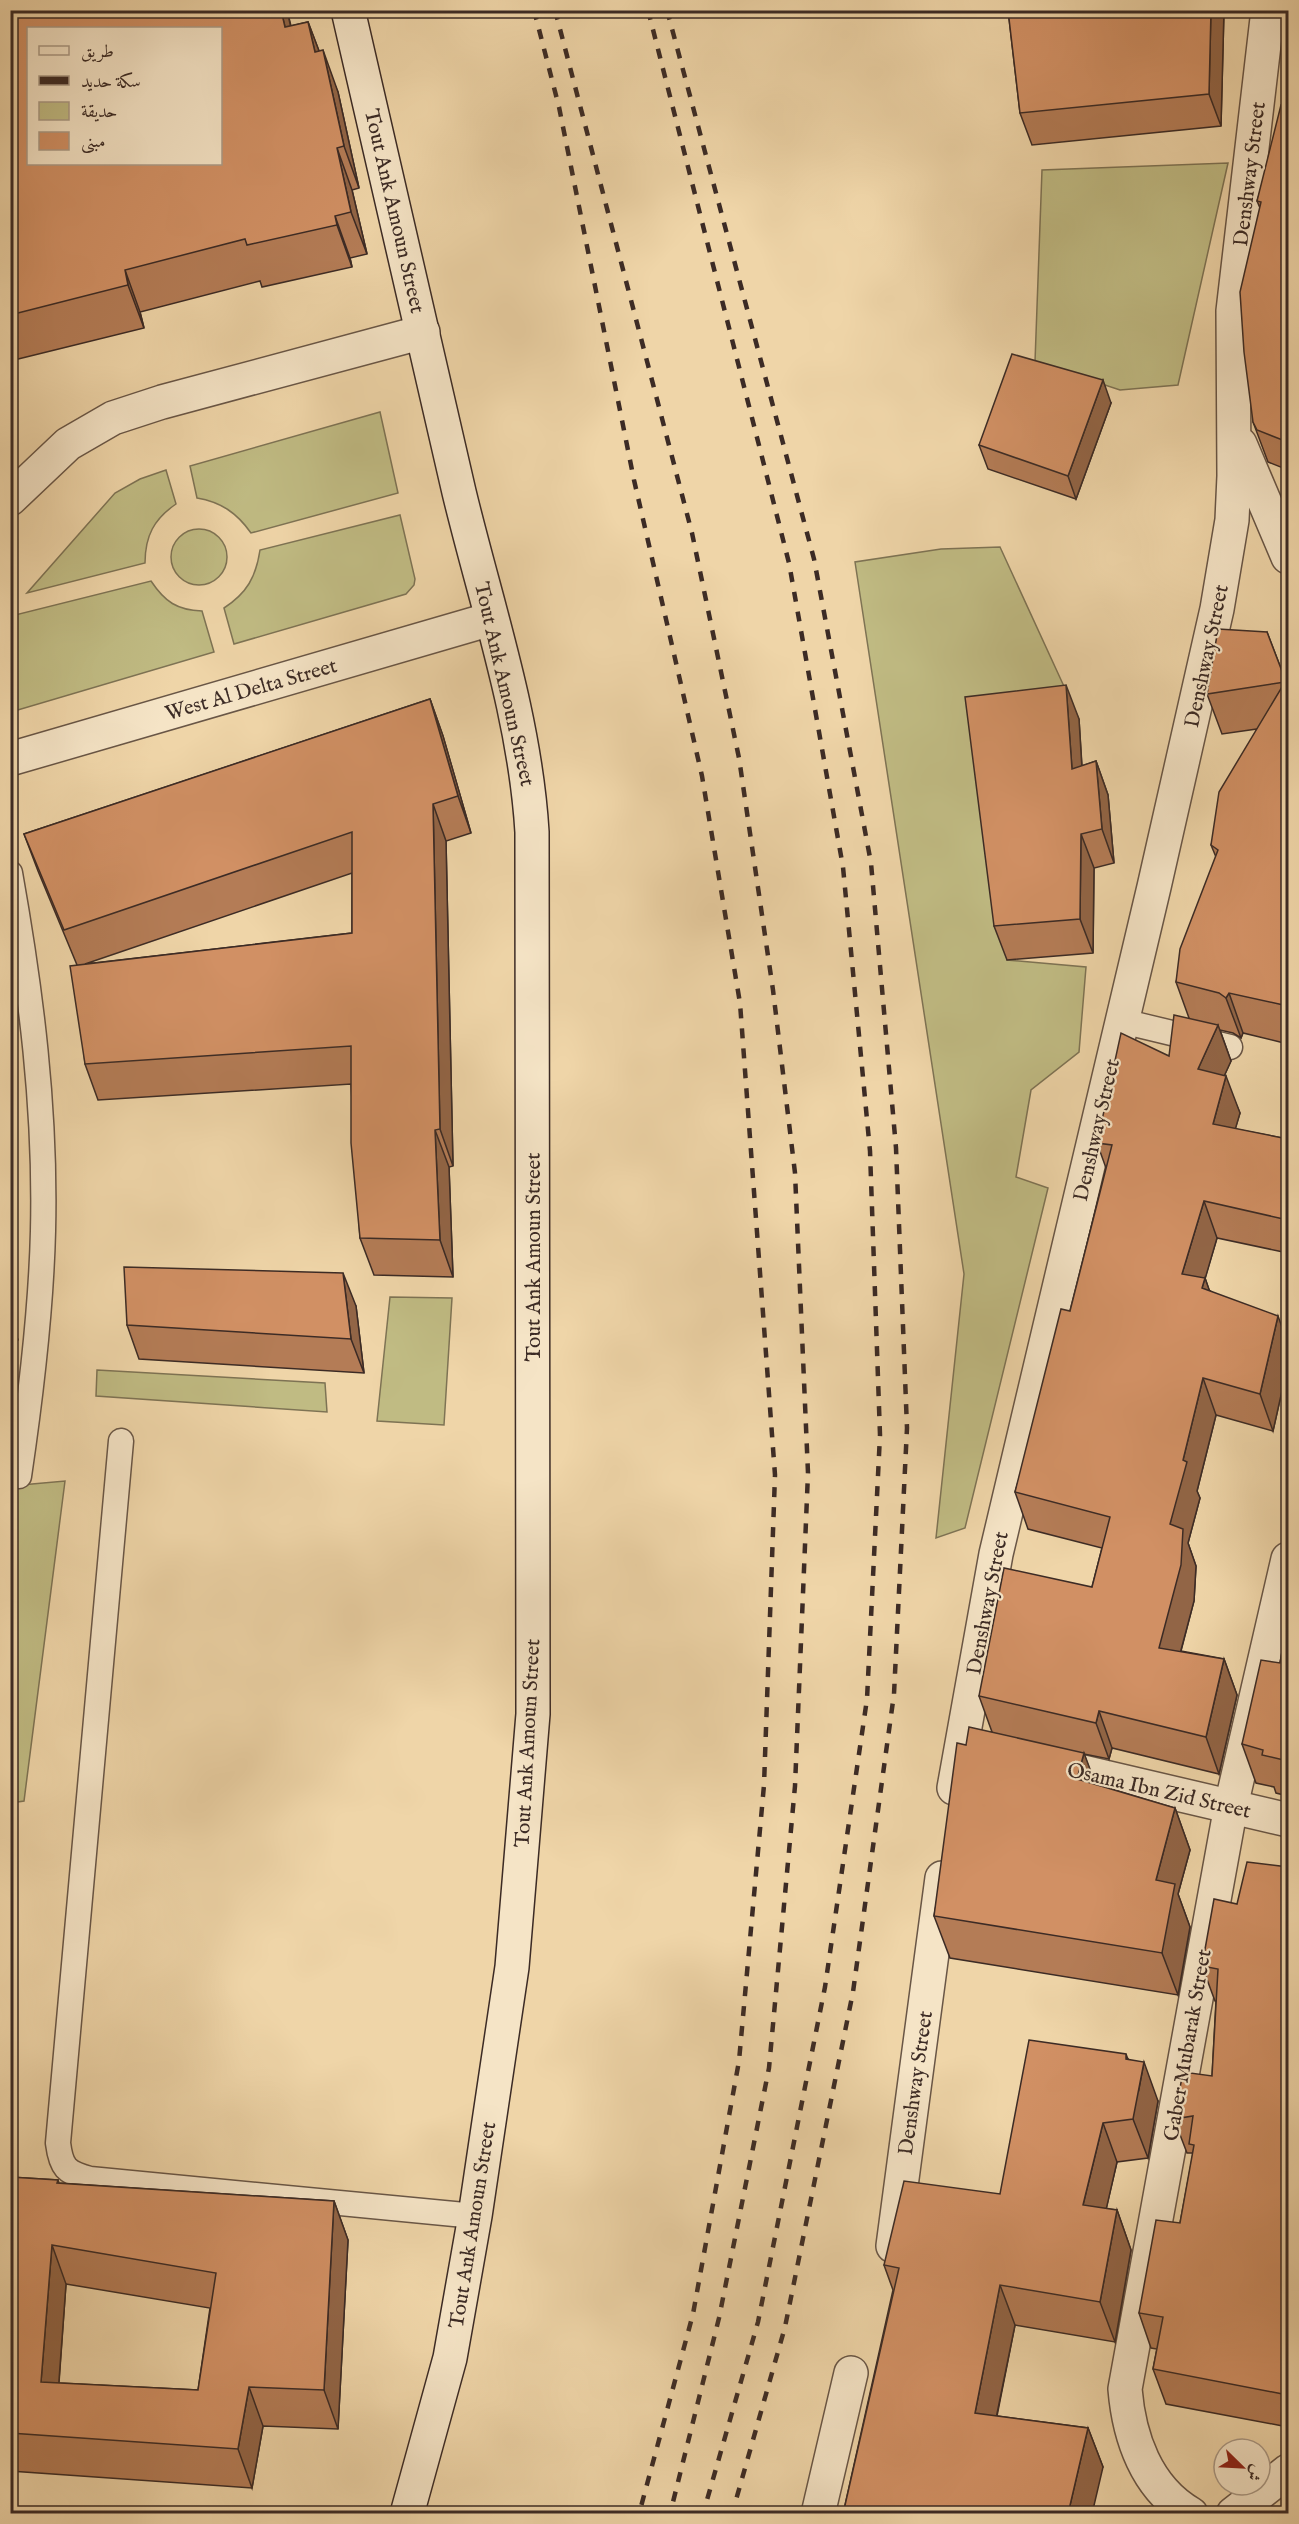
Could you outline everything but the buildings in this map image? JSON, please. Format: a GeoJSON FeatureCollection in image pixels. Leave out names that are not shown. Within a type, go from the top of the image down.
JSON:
{"type":"FeatureCollection","features":[{"type":"Feature","properties":{"kind":"street","name":"Tout Ank Amoun Street"},"geometry":{"type":"LineString","coordinates":[[348,10],[524,753],[532,832],[533,1714],[512,1967],[475,2216],[450,2358],[407,2514]]}},
{"type":"Feature","properties":{"kind":"street","name":"Denshway Street"},"geometry":{"type":"LineString","coordinates":[[950,1814],[959,1744],[996,1554],[1217,609],[1232,520],[1233,310],[1268,10]]}},
{"type":"Feature","properties":{"kind":"street"},"geometry":{"type":"LineString","coordinates":[[10,499],[68,444],[113,418],[162,402],[423,332]]}},
{"type":"Feature","properties":{"kind":"street"},"geometry":{"type":"LineString","coordinates":[[1234,431],[1288,557]]}},
{"type":"Feature","properties":{"kind":"street","name":"West Al Delta Street"},"geometry":{"type":"LineString","coordinates":[[10,759],[491,619]]}},
{"type":"Feature","properties":{"kind":"street","name":"Gaber Mubarak Street"},"geometry":{"type":"LineString","coordinates":[[1191,2514],[1159,2486],[1140,2457],[1128,2424],[1125,2389],[1231,1806],[1288,1559]]}},
{"type":"Feature","properties":{"kind":"street","name":"Osama Ibn Zid Street"},"geometry":{"type":"LineString","coordinates":[[959,1744],[1288,1820]]}},
{"type":"Feature","properties":{"kind":"street","name":"Denshway Street"},"geometry":{"type":"LineString","coordinates":[[893,2246],[945,1849]]}},
{"type":"Feature","properties":{"kind":"street"},"geometry":{"type":"LineString","coordinates":[[818,2514],[851,2373]]}},
{"type":"Feature","properties":{"kind":"street"},"geometry":{"type":"LineString","coordinates":[[1233,2514],[1288,2471]]}},
{"type":"Feature","properties":{"kind":"lane"},"geometry":{"type":"LineString","coordinates":[[10,873],[32,1007],[41,1107],[44,1231],[36,1354],[20,1476]]}},
{"type":"Feature","properties":{"kind":"lane"},"geometry":{"type":"LineString","coordinates":[[1122,1021],[1230,1047]]}},
{"type":"Feature","properties":{"kind":"lane"},"geometry":{"type":"LineString","coordinates":[[121,1441],[58,2143],[60,2161],[73,2175],[90,2179],[475,2216]]}},
{"type":"Feature","properties":{"kind":"green space"},"geometry":{"type":"Polygon","coordinates":[[[1228,163],[1178,385],[1120,390],[1035,362],[1042,170],[1228,163]]]}},
{"type":"Feature","properties":{"kind":"green space"},"geometry":{"type":"Polygon","coordinates":[[[380,412],[398,493],[251,533],[228,509],[214,502],[197,498],[190,466],[380,412]]]}},
{"type":"Feature","properties":{"kind":"green space"},"geometry":{"type":"Polygon","coordinates":[[[166,470],[176,504],[152,529],[145,553],[145,563],[27,593],[115,493],[140,479],[166,470]]]}},
{"type":"Feature","properties":{"kind":"green space"},"geometry":{"type":"Polygon","coordinates":[[[400,515],[415,579],[414,585],[406,594],[234,644],[224,608],[239,596],[249,583],[256,568],[260,550],[400,515]]]}},
{"type":"Feature","properties":{"kind":"green space"},"geometry":{"type":"Polygon","coordinates":[[[199,529],[214,534],[222,542],[227,557],[222,572],[214,580],[199,585],[184,580],[176,572],[171,557],[176,542],[184,534],[199,529]]]}},
{"type":"Feature","properties":{"kind":"green space"},"geometry":{"type":"Polygon","coordinates":[[[1000,547],[1079,719],[977,730],[1007,960],[1086,967],[1079,1052],[1031,1090],[1016,1177],[1048,1188],[965,1528],[936,1538],[964,1274],[855,562],[941,549],[1000,547]]]}},
{"type":"Feature","properties":{"kind":"green space"},"geometry":{"type":"Polygon","coordinates":[[[151,581],[172,604],[185,609],[202,611],[214,652],[11,712],[11,616],[151,581]]]}},
{"type":"Feature","properties":{"kind":"green space"},"geometry":{"type":"Polygon","coordinates":[[[390,1297],[452,1298],[444,1425],[377,1421],[390,1297]]]}},
{"type":"Feature","properties":{"kind":"green space"},"geometry":{"type":"Polygon","coordinates":[[[97,1370],[325,1383],[327,1412],[96,1396],[97,1370]]]}},
{"type":"Feature","properties":{"kind":"green space"},"geometry":{"type":"Polygon","coordinates":[[[65,1481],[24,1801],[11,1803],[10,1486],[65,1481]]]}},
{"type":"Feature","properties":{"kind":"railway"},"geometry":{"type":"LineString","coordinates":[[534,10],[559,107],[634,480],[702,776],[740,1003],[775,1475],[764,1785],[739,2061],[693,2314],[639,2514]]}},
{"type":"Feature","properties":{"kind":"railway"},"geometry":{"type":"LineString","coordinates":[[555,10],[692,533],[739,758],[773,990],[795,1173],[808,1473],[795,1786],[769,2068],[719,2318],[670,2514]]}},
{"type":"Feature","properties":{"kind":"railway"},"geometry":{"type":"LineString","coordinates":[[648,10],[789,563],[843,867],[870,1151],[880,1435],[867,1699],[825,1987],[758,2322],[703,2514]]}},
{"type":"Feature","properties":{"kind":"railway"},"geometry":{"type":"LineString","coordinates":[[667,10],[814,559],[871,863],[896,1148],[907,1428],[894,1694],[853,1992],[785,2327],[732,2514]]}}]}
